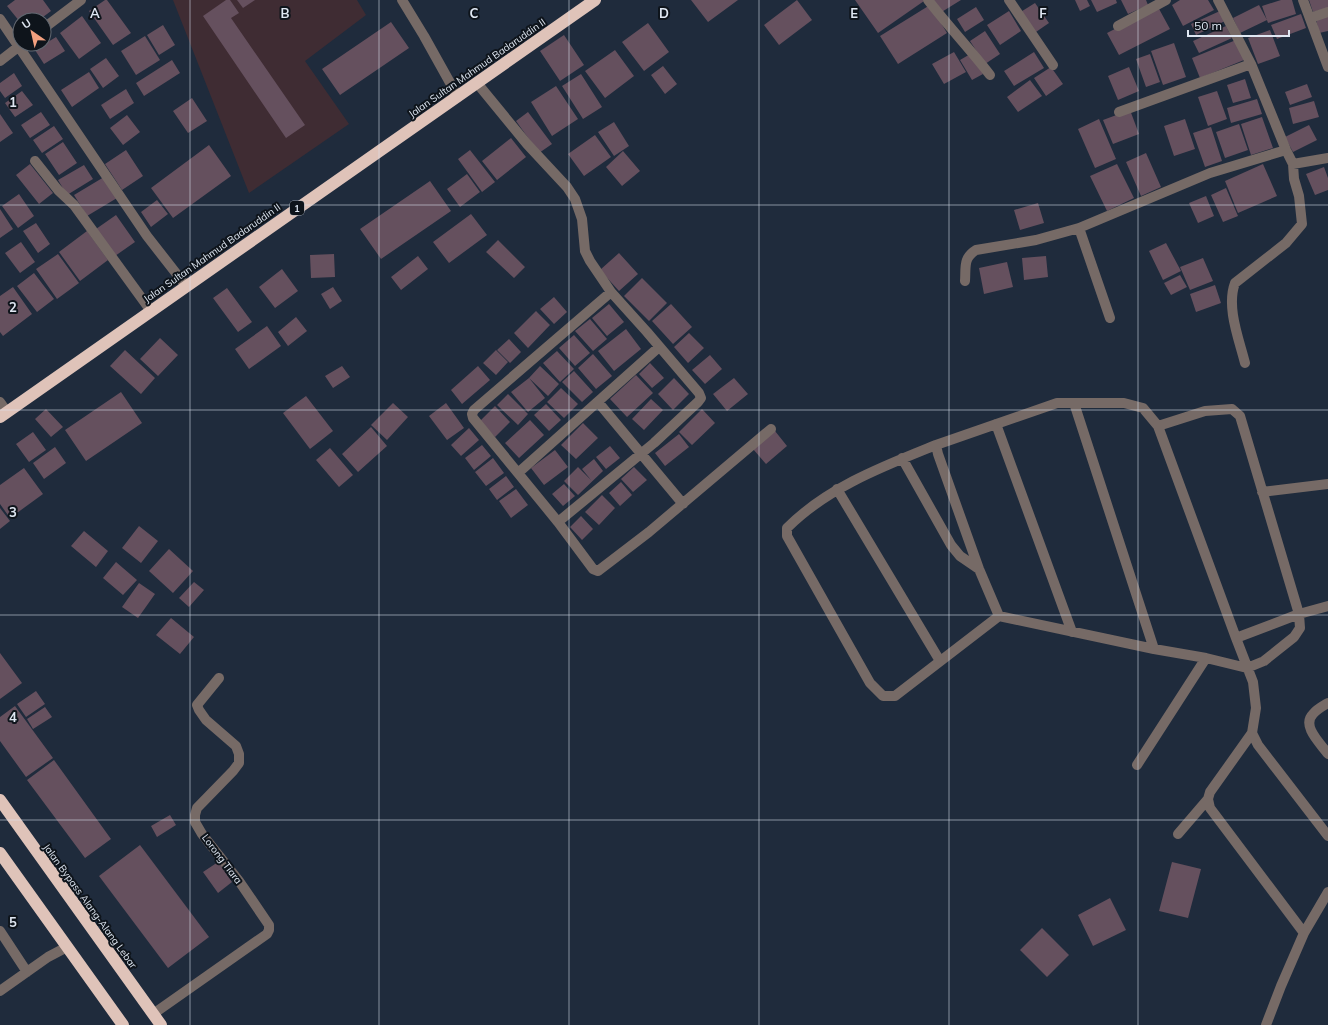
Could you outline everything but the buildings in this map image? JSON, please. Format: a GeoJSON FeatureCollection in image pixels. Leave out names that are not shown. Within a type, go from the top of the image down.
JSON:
{"type":"FeatureCollection","features":[{"type":"Feature","properties":{"kind":"highway","name":"Jalan Sultan Mahmud Badaruddin II"},"geometry":{"type":"LineString","coordinates":[[2,410],[186,286],[595,0]]}},
{"type":"Feature","properties":{"kind":"highway","name":"Jalan Bypass Alang-Alang Lebar"},"geometry":{"type":"LineString","coordinates":[[0,800],[161,1025]]}},
{"type":"Feature","properties":{"kind":"highway"},"geometry":{"type":"LineString","coordinates":[[0,853],[123,1025]]}},
{"type":"Feature","properties":{"kind":"street"},"geometry":{"type":"LineString","coordinates":[[52,22],[81,0]]}},
{"type":"Feature","properties":{"kind":"street"},"geometry":{"type":"LineString","coordinates":[[402,0],[458,97]]}},
{"type":"Feature","properties":{"kind":"street"},"geometry":{"type":"LineString","coordinates":[[928,0],[943,20],[971,50],[990,75]]}},
{"type":"Feature","properties":{"kind":"street"},"geometry":{"type":"LineString","coordinates":[[1009,0],[1053,65]]}},
{"type":"Feature","properties":{"kind":"street"},"geometry":{"type":"LineString","coordinates":[[1118,26],[1166,0]]}},
{"type":"Feature","properties":{"kind":"street"},"geometry":{"type":"LineString","coordinates":[[1218,0],[1251,64],[1293,164],[1294,179],[1299,196],[1302,224],[1286,243],[1235,283],[1232,290],[1231,306],[1245,363]]}},
{"type":"Feature","properties":{"kind":"street"},"geometry":{"type":"LineString","coordinates":[[1303,0],[1328,67]]}},
{"type":"Feature","properties":{"kind":"street"},"geometry":{"type":"LineString","coordinates":[[1310,18],[1328,12]]}},
{"type":"Feature","properties":{"kind":"street"},"geometry":{"type":"LineString","coordinates":[[0,19],[12,34]]}},
{"type":"Feature","properties":{"kind":"street"},"geometry":{"type":"LineString","coordinates":[[0,61],[12,52]]}},
{"type":"Feature","properties":{"kind":"street"},"geometry":{"type":"LineString","coordinates":[[26,52],[147,236],[186,286]]}},
{"type":"Feature","properties":{"kind":"street"},"geometry":{"type":"LineString","coordinates":[[1120,112],[1251,64]]}},
{"type":"Feature","properties":{"kind":"street"},"geometry":{"type":"LineString","coordinates":[[477,83],[527,144],[567,187],[575,199],[582,218],[585,251],[590,261],[611,292],[701,398],[641,453],[558,522]]}},
{"type":"Feature","properties":{"kind":"street"},"geometry":{"type":"LineString","coordinates":[[965,281],[966,258],[976,250],[1036,240],[1079,228],[1210,173],[1286,150]]}},
{"type":"Feature","properties":{"kind":"street"},"geometry":{"type":"LineString","coordinates":[[1293,164],[1328,158]]}},
{"type":"Feature","properties":{"kind":"street"},"geometry":{"type":"LineString","coordinates":[[35,161],[58,190],[74,205],[151,310]]}},
{"type":"Feature","properties":{"kind":"street"},"geometry":{"type":"LineString","coordinates":[[1079,228],[1110,318]]}},
{"type":"Feature","properties":{"kind":"street"},"geometry":{"type":"LineString","coordinates":[[611,292],[474,410],[472,414],[473,418],[558,522],[593,570],[598,571],[649,532],[771,429]]}},
{"type":"Feature","properties":{"kind":"street"},"geometry":{"type":"LineString","coordinates":[[518,473],[659,347]]}},
{"type":"Feature","properties":{"kind":"street"},"geometry":{"type":"LineString","coordinates":[[598,402],[683,504]]}},
{"type":"Feature","properties":{"kind":"street"},"geometry":{"type":"LineString","coordinates":[[1158,426],[1205,411],[1232,409],[1240,416],[1299,614],[1300,628],[1294,637],[1264,661],[1247,668],[1206,658],[1154,649],[999,616],[895,696],[883,696],[870,683],[788,536],[787,528],[798,517],[837,489],[902,458],[936,444],[1057,403],[1124,402],[1143,408],[1158,426],[1247,668],[1253,682],[1256,708],[1252,733],[1210,792],[1208,799],[1178,834]]}},
{"type":"Feature","properties":{"kind":"street"},"geometry":{"type":"LineString","coordinates":[[1074,403],[1154,649]]}},
{"type":"Feature","properties":{"kind":"street"},"geometry":{"type":"LineString","coordinates":[[996,424],[1072,632]]}},
{"type":"Feature","properties":{"kind":"street"},"geometry":{"type":"LineString","coordinates":[[936,444],[938,454],[979,569],[999,616]]}},
{"type":"Feature","properties":{"kind":"street"},"geometry":{"type":"LineString","coordinates":[[902,458],[951,545],[960,556],[979,569]]}},
{"type":"Feature","properties":{"kind":"street"},"geometry":{"type":"LineString","coordinates":[[1262,492],[1328,484]]}},
{"type":"Feature","properties":{"kind":"street"},"geometry":{"type":"LineString","coordinates":[[837,489],[940,661]]}},
{"type":"Feature","properties":{"kind":"street"},"geometry":{"type":"LineString","coordinates":[[1236,638],[1299,614],[1328,606]]}},
{"type":"Feature","properties":{"kind":"street"},"geometry":{"type":"LineString","coordinates":[[1136,765],[1206,658]]}},
{"type":"Feature","properties":{"kind":"street","name":"Lorong Tiara"},"geometry":{"type":"LineString","coordinates":[[153,1014],[267,934],[269,930],[269,925],[239,881],[202,834],[195,822],[197,808],[233,771],[238,763],[239,754],[236,746],[206,720],[197,705],[219,678]]}},
{"type":"Feature","properties":{"kind":"street"},"geometry":{"type":"LineString","coordinates":[[1328,703],[1312,714],[1308,724],[1311,731],[1328,754]]}},
{"type":"Feature","properties":{"kind":"street"},"geometry":{"type":"LineString","coordinates":[[1252,733],[1258,745],[1328,836]]}},
{"type":"Feature","properties":{"kind":"street"},"geometry":{"type":"LineString","coordinates":[[1208,799],[1210,808],[1304,933]]}},
{"type":"Feature","properties":{"kind":"street"},"geometry":{"type":"LineString","coordinates":[[1266,1025],[1304,933],[1328,892]]}},
{"type":"Feature","properties":{"kind":"street"},"geometry":{"type":"LineString","coordinates":[[0,931],[27,972]]}},
{"type":"Feature","properties":{"kind":"street"},"geometry":{"type":"LineString","coordinates":[[0,991],[48,957],[67,947]]}},
{"type":"Feature","properties":{"kind":"shaded area"},"geometry":{"type":"Polygon","coordinates":[[[173,0],[357,0],[366,15],[305,61],[349,124],[249,193],[173,0]]]}}]}
